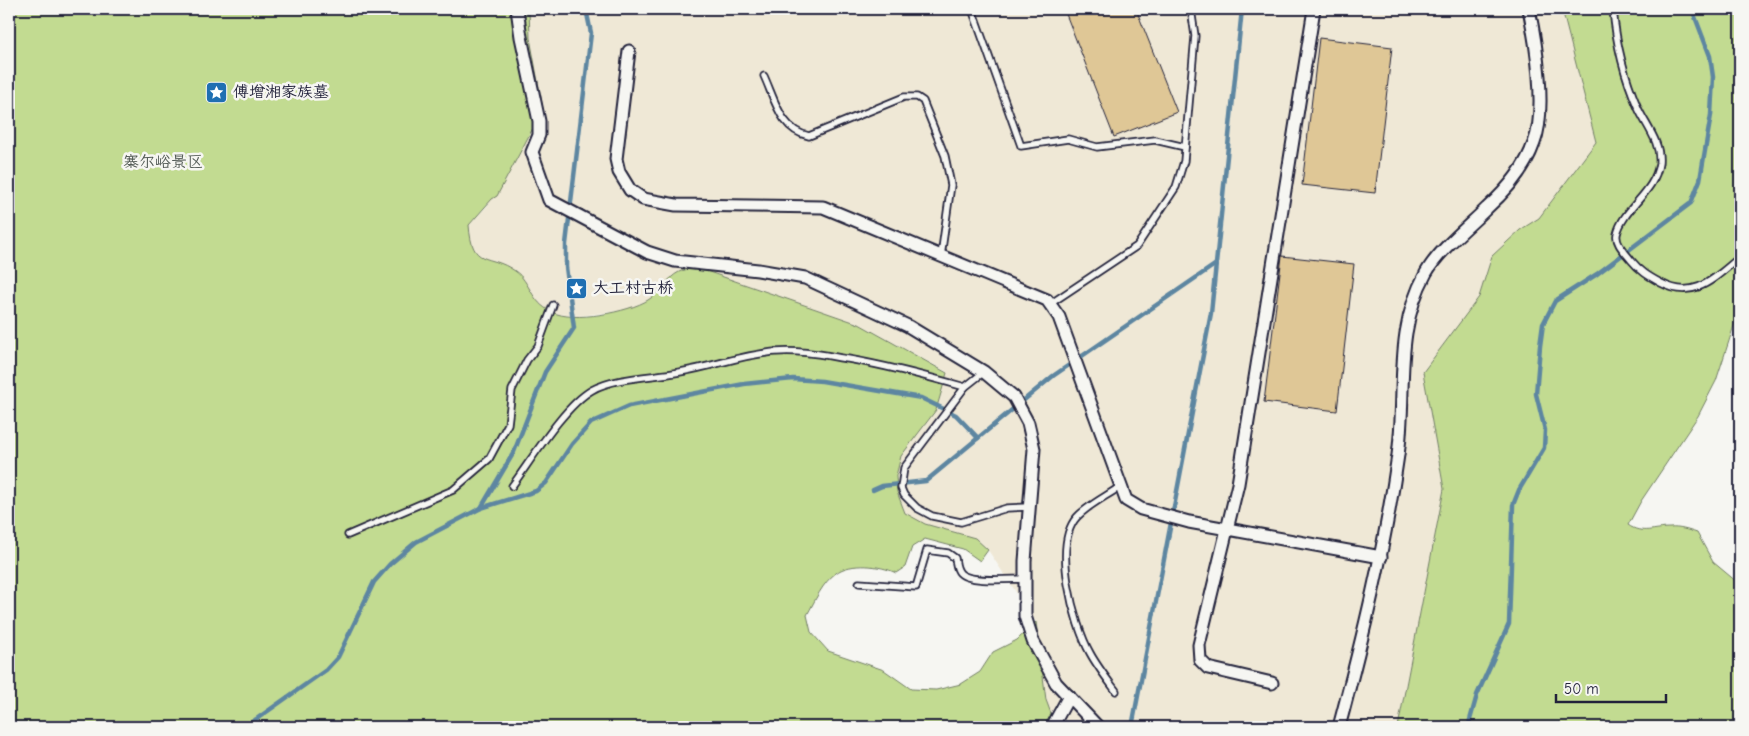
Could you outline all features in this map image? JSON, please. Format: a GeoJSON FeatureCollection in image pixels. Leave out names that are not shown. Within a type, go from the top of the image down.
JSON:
{"type":"FeatureCollection","features":[{"type":"Feature","properties":{"kind":"street"},"geometry":{"type":"LineString","coordinates":[[518,9],[521,37],[539,121],[539,135],[532,152],[549,200],[647,252],[674,261],[758,270],[805,278],[908,326],[984,372],[1015,399],[1028,423],[1034,449],[1025,579],[1025,616],[1033,641],[1056,683],[1098,727]]}},
{"type":"Feature","properties":{"kind":"street"},"geometry":{"type":"LineString","coordinates":[[1272,683],[1208,668],[1200,660],[1199,645],[1238,484],[1314,9]]}},
{"type":"Feature","properties":{"kind":"street"},"geometry":{"type":"LineString","coordinates":[[1339,727],[1381,557],[1398,454],[1403,342],[1412,308],[1426,272],[1456,238],[1499,197],[1524,166],[1535,141],[1539,111],[1538,69],[1529,9]]}},
{"type":"Feature","properties":{"kind":"street"},"geometry":{"type":"LineString","coordinates":[[629,51],[616,159],[619,172],[630,190],[643,199],[676,205],[823,207],[1047,300],[1059,317],[1071,346],[1126,500],[1141,509],[1189,522],[1381,557]]}},
{"type":"Feature","properties":{"kind":"street"},"geometry":{"type":"LineString","coordinates":[[1052,727],[1070,696]]}},
{"type":"Feature","properties":{"kind":"lane"},"geometry":{"type":"LineString","coordinates":[[972,9],[1021,146],[1068,139],[1097,148],[1155,140],[1185,147]]}},
{"type":"Feature","properties":{"kind":"lane"},"geometry":{"type":"LineString","coordinates":[[1050,304],[1137,246],[1176,187],[1184,161],[1195,36],[1191,9]]}},
{"type":"Feature","properties":{"kind":"lane"},"geometry":{"type":"LineString","coordinates":[[1613,9],[1616,44],[1638,108],[1656,141],[1659,164],[1648,191],[1620,225],[1617,238],[1620,246],[1643,274],[1679,291],[1695,288],[1712,280],[1740,258]]}},
{"type":"Feature","properties":{"kind":"lane"},"geometry":{"type":"LineString","coordinates":[[764,76],[787,126],[798,134],[809,136],[904,98],[917,97],[923,101],[945,156],[951,185],[941,256]]}},
{"type":"Feature","properties":{"kind":"lane"},"geometry":{"type":"LineString","coordinates":[[348,535],[452,490],[489,459],[508,424],[512,390],[527,360],[538,346],[552,305]]}},
{"type":"Feature","properties":{"kind":"lane"},"geometry":{"type":"LineString","coordinates":[[512,486],[559,423],[579,401],[592,390],[636,377],[687,371],[750,355],[776,352],[814,352],[875,363],[965,387]]}},
{"type":"Feature","properties":{"kind":"lane"},"geometry":{"type":"LineString","coordinates":[[984,372],[965,387],[904,468],[901,488],[904,495],[917,508],[932,516],[953,521],[960,522],[1007,508],[1029,507]]}},
{"type":"Feature","properties":{"kind":"lane"},"geometry":{"type":"LineString","coordinates":[[1116,691],[1090,653],[1078,622],[1065,570],[1067,532],[1077,517],[1121,486]]}},
{"type":"Feature","properties":{"kind":"lane"},"geometry":{"type":"LineString","coordinates":[[860,583],[916,587],[927,550],[948,553],[955,558],[958,571],[964,577],[976,579],[1025,579]]}},
{"type":"Feature","properties":{"kind":"shaded area"},"geometry":{"type":"Polygon","coordinates":[[[529,9],[1562,9],[1596,142],[1539,218],[1520,230],[1492,256],[1479,297],[1423,372],[1444,489],[1398,727],[1056,727],[1046,700],[1036,622],[988,550],[975,538],[925,524],[905,513],[897,492],[896,476],[901,456],[936,410],[947,372],[859,324],[709,272],[678,273],[649,300],[627,310],[579,316],[555,314],[539,305],[516,271],[481,257],[470,245],[469,225],[488,205],[530,38],[529,9]]]}},
{"type":"Feature","properties":{"kind":"green space","name":"寨尔峪景区"},"geometry":{"type":"Polygon","coordinates":[[[9,9],[529,9],[530,38],[543,109],[497,196],[492,199],[469,225],[471,239],[478,254],[515,271],[539,303],[545,308],[561,315],[573,316],[601,315],[639,304],[656,294],[671,278],[683,270],[694,269],[709,272],[859,324],[947,373],[936,410],[901,456],[896,476],[897,492],[905,513],[925,524],[975,538],[988,550],[980,561],[963,549],[925,539],[912,547],[905,567],[896,573],[882,568],[866,566],[849,567],[842,570],[831,577],[819,592],[807,615],[811,632],[828,651],[884,670],[911,689],[936,690],[961,684],[980,672],[993,652],[1017,640],[1036,622],[1046,700],[1056,727],[9,727],[9,9]]]}},
{"type":"Feature","properties":{"kind":"green space"},"geometry":{"type":"Polygon","coordinates":[[[1562,9],[1740,9],[1740,307],[1716,381],[1698,416],[1641,501],[1628,525],[1638,530],[1677,528],[1697,533],[1713,562],[1737,582],[1740,582],[1740,727],[1398,727],[1444,489],[1423,372],[1479,297],[1492,256],[1520,230],[1539,218],[1596,142],[1562,9]]]}},
{"type":"Feature","properties":{"kind":"building"},"geometry":{"type":"Polygon","coordinates":[[[1064,9],[1136,9],[1177,112],[1114,137],[1064,9]]]}},
{"type":"Feature","properties":{"kind":"building"},"geometry":{"type":"Polygon","coordinates":[[[1319,38],[1392,47],[1375,193],[1302,185],[1319,38]]]}},
{"type":"Feature","properties":{"kind":"building"},"geometry":{"type":"Polygon","coordinates":[[[1282,256],[1354,264],[1337,411],[1264,402],[1282,256]]]}},
{"type":"Feature","properties":{"kind":"waterway"},"geometry":{"type":"LineString","coordinates":[[245,727],[326,670],[338,657],[374,582],[390,564],[416,542],[481,508],[514,452],[545,372],[574,328],[566,267],[566,244],[591,33],[586,9]]}},
{"type":"Feature","properties":{"kind":"waterway"},"geometry":{"type":"LineString","coordinates":[[1132,727],[1211,313],[1242,9]]}},
{"type":"Feature","properties":{"kind":"waterway"},"geometry":{"type":"LineString","coordinates":[[1468,727],[1477,695],[1509,624],[1513,505],[1519,490],[1544,448],[1545,430],[1536,394],[1543,324],[1555,301],[1597,274],[1691,203],[1700,180],[1711,115],[1713,77],[1710,56],[1692,9]]}},
{"type":"Feature","properties":{"kind":"waterway"},"geometry":{"type":"LineString","coordinates":[[873,490],[882,486],[926,481],[1053,376],[1216,264]]}},
{"type":"Feature","properties":{"kind":"waterway"},"geometry":{"type":"LineString","coordinates":[[481,508],[536,491],[546,483],[572,444],[591,423],[629,406],[744,384],[793,379],[822,381],[921,398],[956,415],[978,438]]}},
{"type":"Feature","properties":{"kind":"place","name":"傅增湘家族墓"},"geometry":{"type":"Point","coordinates":[217,92]}},
{"type":"Feature","properties":{"kind":"place","name":"大工村古桥"},"geometry":{"type":"Point","coordinates":[577,288]}}]}
